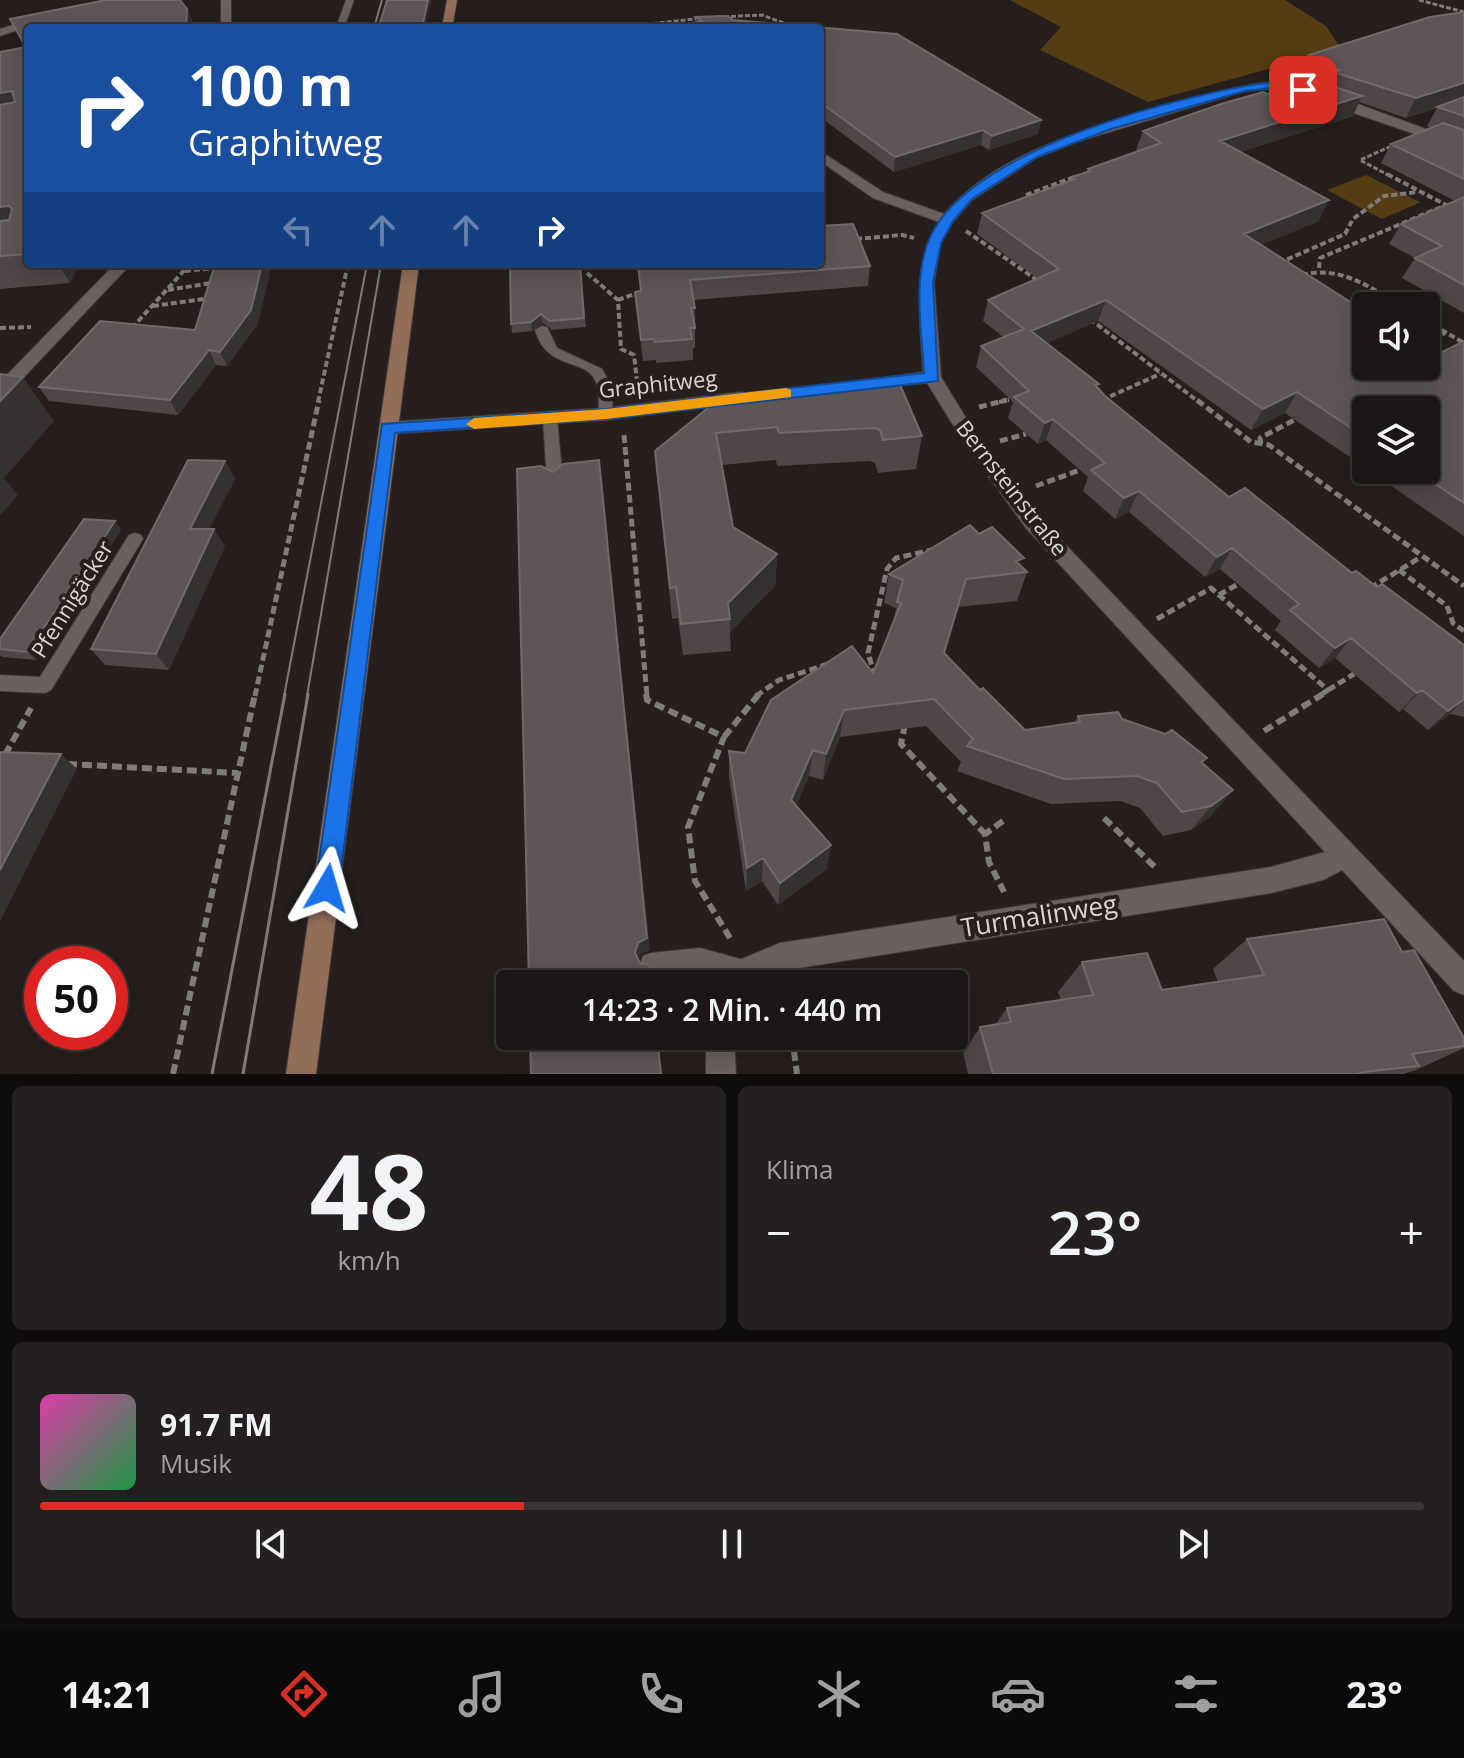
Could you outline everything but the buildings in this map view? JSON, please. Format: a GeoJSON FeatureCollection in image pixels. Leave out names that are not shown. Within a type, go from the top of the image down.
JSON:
{"type":"FeatureCollection","features":[{"type":"Feature","properties":{"kind":"main road"},"geometry":{"type":"LineString","coordinates":[[448,24],[452,0]]}},
{"type":"Feature","properties":{"kind":"main road"},"geometry":{"type":"LineString","coordinates":[[301,1074],[410,268]]}},
{"type":"Feature","properties":{"kind":"street"},"geometry":{"type":"LineString","coordinates":[[226,0],[226,24]]}},
{"type":"Feature","properties":{"kind":"street"},"geometry":{"type":"LineString","coordinates":[[28,24],[47,18]]}},
{"type":"Feature","properties":{"kind":"street"},"geometry":{"type":"LineString","coordinates":[[0,33],[24,25]]}},
{"type":"Feature","properties":{"kind":"street","name":"Bernsteinstraße"},"geometry":{"type":"LineString","coordinates":[[1464,147],[1418,126],[1281,84],[1244,88],[1107,127],[1033,154],[992,178],[967,197],[947,220],[934,243],[926,282],[932,377],[971,440],[1033,523],[1464,981]]}},
{"type":"Feature","properties":{"kind":"street"},"geometry":{"type":"LineString","coordinates":[[824,158],[878,195],[947,220]]}},
{"type":"Feature","properties":{"kind":"street"},"geometry":{"type":"LineString","coordinates":[[0,392],[119,268]]}},
{"type":"Feature","properties":{"kind":"street"},"geometry":{"type":"LineString","coordinates":[[855,386],[932,377]]}},
{"type":"Feature","properties":{"kind":"street","name":"Graphitweg"},"geometry":{"type":"LineString","coordinates":[[388,428],[550,419],[763,396]]}},
{"type":"Feature","properties":{"kind":"street","name":"Turmalinweg"},"geometry":{"type":"LineString","coordinates":[[755,970],[780,957],[1271,880],[1323,867],[1346,854]]}},
{"type":"Feature","properties":{"kind":"street"},"geometry":{"type":"LineString","coordinates":[[720,1050],[721,1074]]}},
{"type":"Feature","properties":{"kind":"lane"},"geometry":{"type":"LineString","coordinates":[[341,24],[350,0]]}},
{"type":"Feature","properties":{"kind":"lane"},"geometry":{"type":"LineString","coordinates":[[542,330],[544,343],[552,353],[585,365],[603,380],[623,412]]}},
{"type":"Feature","properties":{"kind":"lane"},"geometry":{"type":"LineString","coordinates":[[550,419],[555,482]]}},
{"type":"Feature","properties":{"kind":"lane","name":"Pfennigäcker"},"geometry":{"type":"LineString","coordinates":[[0,683],[45,685],[135,539]]}},
{"type":"Feature","properties":{"kind":"lane"},"geometry":{"type":"LineString","coordinates":[[651,964],[700,959],[725,970]]}},
{"type":"Feature","properties":{"kind":"path"},"geometry":{"type":"LineString","coordinates":[[1419,0],[1464,12]]}},
{"type":"Feature","properties":{"kind":"path"},"geometry":{"type":"LineString","coordinates":[[654,24],[752,15],[778,18],[789,24]]}},
{"type":"Feature","properties":{"kind":"path"},"geometry":{"type":"LineString","coordinates":[[1319,268],[1320,258],[1446,205],[1360,160],[1418,126]]}},
{"type":"Feature","properties":{"kind":"path"},"geometry":{"type":"LineString","coordinates":[[1026,195],[1085,174]]}},
{"type":"Feature","properties":{"kind":"path"},"geometry":{"type":"LineString","coordinates":[[1071,178],[1078,183]]}},
{"type":"Feature","properties":{"kind":"path"},"geometry":{"type":"LineString","coordinates":[[1278,263],[1345,234],[1353,219],[1384,196],[1421,192]]}},
{"type":"Feature","properties":{"kind":"path"},"geometry":{"type":"LineString","coordinates":[[1021,205],[1035,199]]}},
{"type":"Feature","properties":{"kind":"path"},"geometry":{"type":"LineString","coordinates":[[1427,212],[1439,218]]}},
{"type":"Feature","properties":{"kind":"path"},"geometry":{"type":"LineString","coordinates":[[947,220],[1052,290]]}},
{"type":"Feature","properties":{"kind":"path"},"geometry":{"type":"LineString","coordinates":[[847,239],[902,235],[934,243]]}},
{"type":"Feature","properties":{"kind":"path"},"geometry":{"type":"LineString","coordinates":[[1326,244],[1337,250]]}},
{"type":"Feature","properties":{"kind":"path"},"geometry":{"type":"LineString","coordinates":[[1266,256],[1289,270]]}},
{"type":"Feature","properties":{"kind":"path"},"geometry":{"type":"LineString","coordinates":[[130,331],[187,268]]}},
{"type":"Feature","properties":{"kind":"path"},"geometry":{"type":"LineString","coordinates":[[184,271],[215,268]]}},
{"type":"Feature","properties":{"kind":"path"},"geometry":{"type":"LineString","coordinates":[[173,1074],[347,268]]}},
{"type":"Feature","properties":{"kind":"path"},"geometry":{"type":"LineString","coordinates":[[587,268],[587,273],[618,300],[621,349],[634,355],[623,412],[647,700],[724,737]]}},
{"type":"Feature","properties":{"kind":"path"},"geometry":{"type":"LineString","coordinates":[[1300,276],[1319,268],[1360,282],[1377,292]]}},
{"type":"Feature","properties":{"kind":"path"},"geometry":{"type":"LineString","coordinates":[[167,290],[211,283]]}},
{"type":"Feature","properties":{"kind":"path"},"geometry":{"type":"LineString","coordinates":[[618,300],[629,298],[652,285]]}},
{"type":"Feature","properties":{"kind":"path"},"geometry":{"type":"LineString","coordinates":[[152,306],[204,299]]}},
{"type":"Feature","properties":{"kind":"path"},"geometry":{"type":"LineString","coordinates":[[1096,311],[1086,315],[1160,374],[1251,442],[1269,445],[1464,586]]}},
{"type":"Feature","properties":{"kind":"path"},"geometry":{"type":"LineString","coordinates":[[1440,329],[1464,343]]}},
{"type":"Feature","properties":{"kind":"path"},"geometry":{"type":"LineString","coordinates":[[1440,336],[1446,333]]}},
{"type":"Feature","properties":{"kind":"path"},"geometry":{"type":"LineString","coordinates":[[1088,406],[1160,374]]}},
{"type":"Feature","properties":{"kind":"path"},"geometry":{"type":"LineString","coordinates":[[1261,444],[1260,438],[1309,412]]}},
{"type":"Feature","properties":{"kind":"path"},"geometry":{"type":"LineString","coordinates":[[1009,491],[1041,485],[1080,470]]}},
{"type":"Feature","properties":{"kind":"path"},"geometry":{"type":"LineString","coordinates":[[877,681],[868,653],[887,569],[896,558],[947,548]]}},
{"type":"Feature","properties":{"kind":"path"},"geometry":{"type":"LineString","coordinates":[[1363,592],[1421,557]]}},
{"type":"Feature","properties":{"kind":"path"},"geometry":{"type":"LineString","coordinates":[[1399,570],[1447,606],[1453,623],[1464,631]]}},
{"type":"Feature","properties":{"kind":"path"},"geometry":{"type":"LineString","coordinates":[[1219,595],[1238,584]]}},
{"type":"Feature","properties":{"kind":"path"},"geometry":{"type":"LineString","coordinates":[[1134,630],[1211,588],[1328,690]]}},
{"type":"Feature","properties":{"kind":"path"},"geometry":{"type":"LineString","coordinates":[[1277,646],[1287,640]]}},
{"type":"Feature","properties":{"kind":"path"},"geometry":{"type":"LineString","coordinates":[[854,657],[868,653]]}},
{"type":"Feature","properties":{"kind":"path"},"geometry":{"type":"LineString","coordinates":[[738,970],[695,881],[688,827],[724,737],[746,702],[783,676],[840,661]]}},
{"type":"Feature","properties":{"kind":"path"},"geometry":{"type":"LineString","coordinates":[[1242,743],[1354,674]]}},
{"type":"Feature","properties":{"kind":"path"},"geometry":{"type":"LineString","coordinates":[[18,761],[2,760],[45,685]]}},
{"type":"Feature","properties":{"kind":"path"},"geometry":{"type":"LineString","coordinates":[[906,719],[901,744],[985,834],[989,862],[1017,919]]}},
{"type":"Feature","properties":{"kind":"path"},"geometry":{"type":"LineString","coordinates":[[65,763],[238,773]]}},
{"type":"Feature","properties":{"kind":"path"},"geometry":{"type":"LineString","coordinates":[[1104,818],[1178,894]]}},
{"type":"Feature","properties":{"kind":"path"},"geometry":{"type":"LineString","coordinates":[[985,834],[1003,821]]}},
{"type":"Feature","properties":{"kind":"path"},"geometry":{"type":"LineString","coordinates":[[794,1050],[797,1074]]}},
{"type":"Feature","properties":{"kind":"shaded area"},"geometry":{"type":"Polygon","coordinates":[[[1010,0],[1285,0],[1326,26],[1341,49],[1148,102],[1040,50],[1061,27],[1010,0]]]}},
{"type":"Feature","properties":{"kind":"shaded area"},"geometry":{"type":"Polygon","coordinates":[[[1366,175],[1421,202],[1382,219],[1327,190],[1366,175]]]}},
{"type":"Feature","properties":{"kind":"tram line"},"geometry":{"type":"LineString","coordinates":[[375,24],[382,0]]}},
{"type":"Feature","properties":{"kind":"tram line"},"geometry":{"type":"LineString","coordinates":[[284,696],[366,268]]}},
{"type":"Feature","properties":{"kind":"tram line"},"geometry":{"type":"LineString","coordinates":[[307,696],[380,268]]}},
{"type":"Feature","properties":{"kind":"tram line"},"geometry":{"type":"LineString","coordinates":[[212,1074],[285,694]]}},
{"type":"Feature","properties":{"kind":"tram line"},"geometry":{"type":"LineString","coordinates":[[243,1074],[308,694]]}},
{"type":"Feature","properties":{"kind":"slow traffic"},"geometry":{"type":"LineString","coordinates":[[474,424],[606,414],[786,393]]}},
{"type":"Feature","properties":{"kind":"route"},"geometry":{"type":"LineString","coordinates":[[327,888],[388,428],[606,414],[932,377],[926,282],[934,243],[947,220],[967,197],[1033,154],[1107,127],[1244,88],[1281,84],[1303,90]]}}]}
